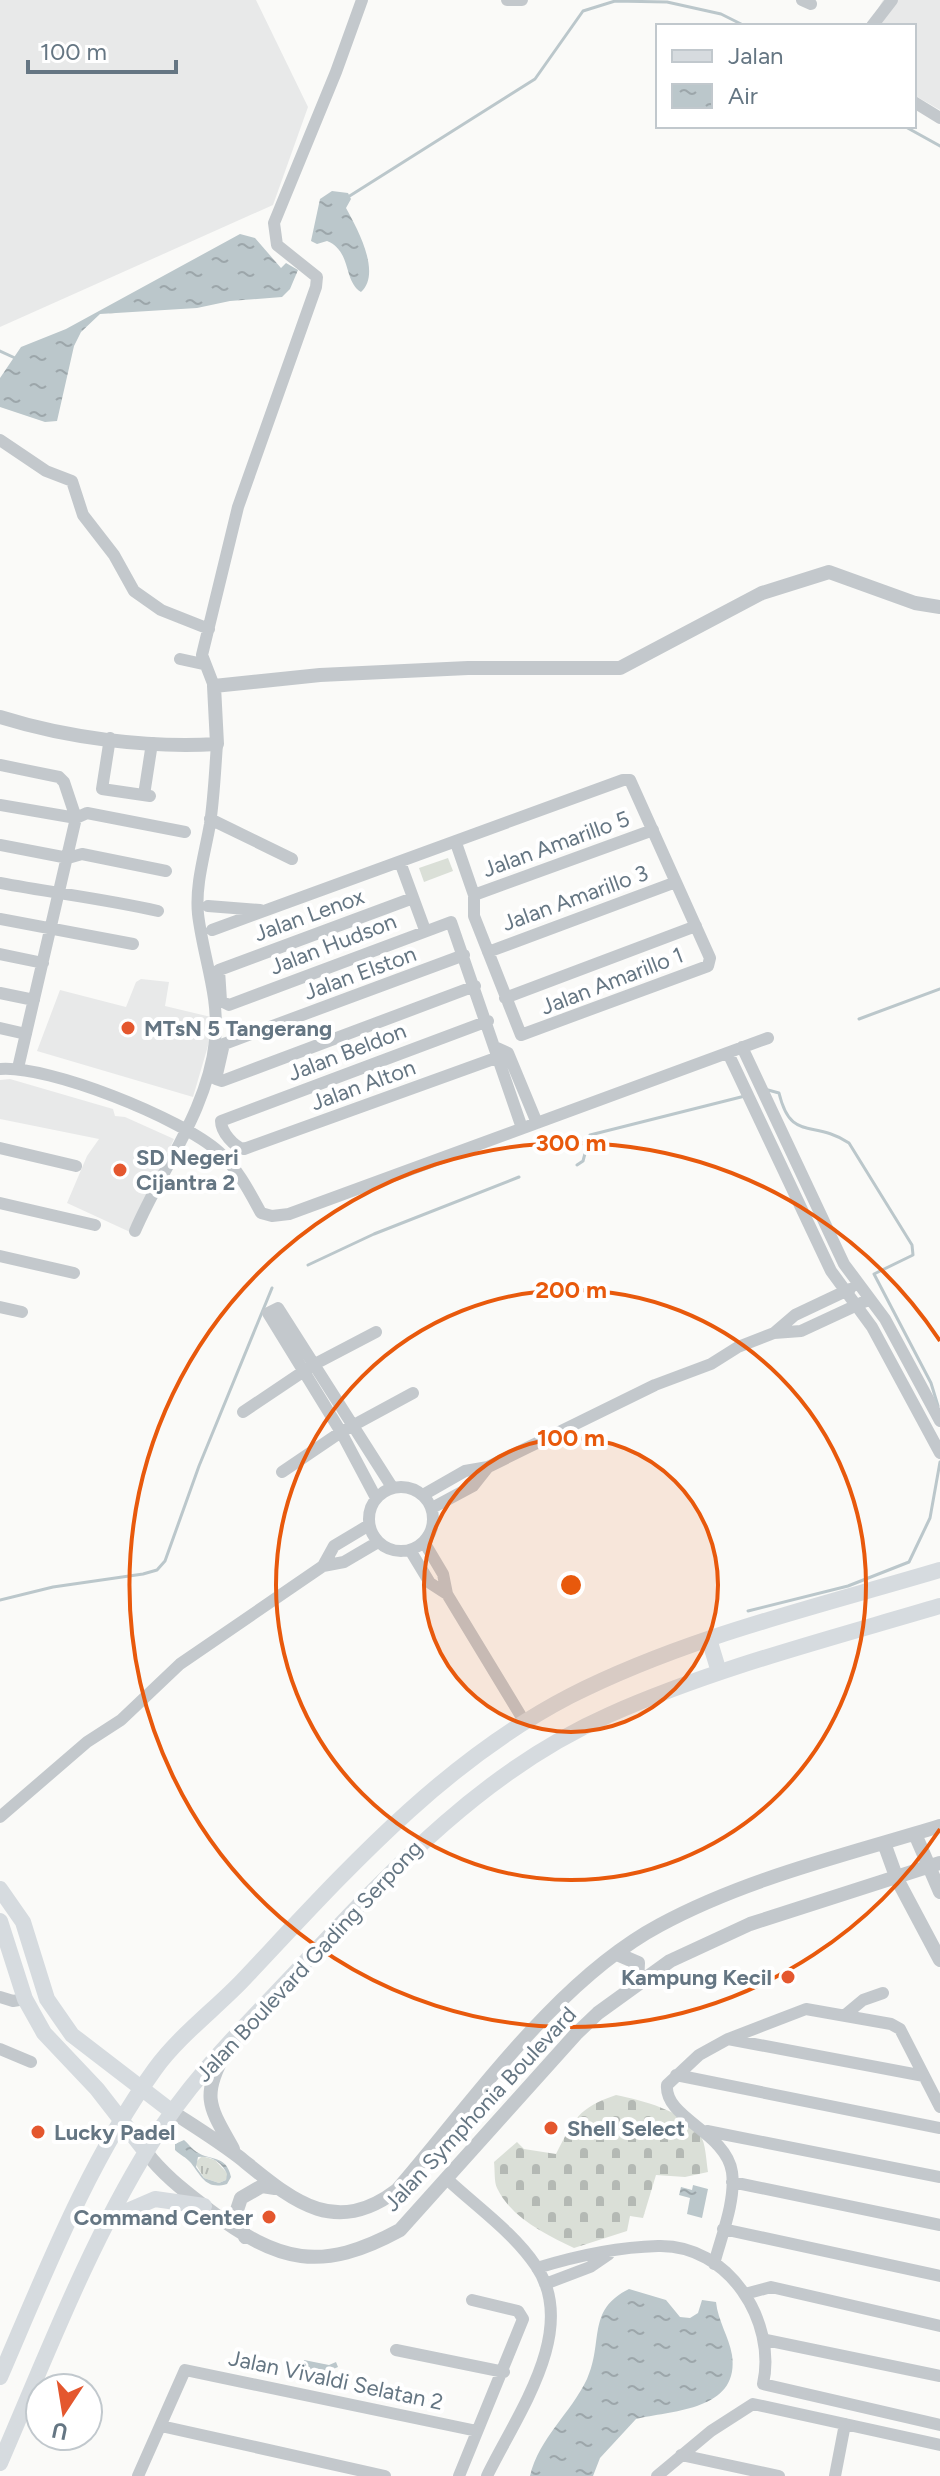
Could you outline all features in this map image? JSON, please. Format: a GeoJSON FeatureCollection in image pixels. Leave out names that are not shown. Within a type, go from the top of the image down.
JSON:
{"type":"FeatureCollection","features":[{"type":"Feature","properties":{"kind":"main road","name":"Jalan Boulevard Gading Serpong"},"geometry":{"type":"LineString","coordinates":[[0,2377],[56,2246],[121,2124],[144,2088],[166,2058],[407,1810],[456,1768],[524,1721],[642,1664],[709,1639],[940,1570]]}},
{"type":"Feature","properties":{"kind":"main road","name":"Jalan Boulevard Gading Serpong"},"geometry":{"type":"LineString","coordinates":[[0,2463],[111,2218],[171,2111],[234,2037],[402,1858],[503,1776],[607,1716],[719,1672],[940,1606]]}},
{"type":"Feature","properties":{"kind":"main road"},"geometry":{"type":"LineString","coordinates":[[709,1639],[719,1672]]}},
{"type":"Feature","properties":{"kind":"main road"},"geometry":{"type":"LineString","coordinates":[[407,1810],[407,1825],[418,1834],[427,1836]]}},
{"type":"Feature","properties":{"kind":"main road"},"geometry":{"type":"LineString","coordinates":[[379,1838],[398,1845],[402,1858]]}},
{"type":"Feature","properties":{"kind":"main road"},"geometry":{"type":"LineString","coordinates":[[0,1889],[23,1922],[43,1991],[72,2035],[171,2111]]}},
{"type":"Feature","properties":{"kind":"main road"},"geometry":{"type":"LineString","coordinates":[[0,1921],[7,1958],[44,2033],[97,2089],[121,2124],[146,2152]]}},
{"type":"Feature","properties":{"kind":"main road"},"geometry":{"type":"LineString","coordinates":[[25,1999],[43,1991]]}},
{"type":"Feature","properties":{"kind":"main road"},"geometry":{"type":"LineString","coordinates":[[111,2218],[155,2199],[204,2206]]}},
{"type":"Feature","properties":{"kind":"street"},"geometry":{"type":"LineString","coordinates":[[135,1231],[186,1129],[205,1084],[215,1042],[210,963],[198,915],[217,744],[214,686],[203,664],[250,467],[317,277],[311,269],[277,245],[274,223],[362,0]]}},
{"type":"Feature","properties":{"kind":"street"},"geometry":{"type":"LineString","coordinates":[[507,0],[522,0]]}},
{"type":"Feature","properties":{"kind":"street"},"geometry":{"type":"LineString","coordinates":[[874,24],[892,0]]}},
{"type":"Feature","properties":{"kind":"street"},"geometry":{"type":"LineString","coordinates":[[916,103],[940,118]]}},
{"type":"Feature","properties":{"kind":"street"},"geometry":{"type":"LineString","coordinates":[[0,440],[46,471],[72,481],[83,515],[114,555],[134,591],[161,610],[209,629]]}},
{"type":"Feature","properties":{"kind":"street"},"geometry":{"type":"LineString","coordinates":[[214,686],[320,675],[468,668],[620,668],[762,593],[829,572],[915,603],[940,606]]}},
{"type":"Feature","properties":{"kind":"street"},"geometry":{"type":"LineString","coordinates":[[180,659],[203,664]]}},
{"type":"Feature","properties":{"kind":"street"},"geometry":{"type":"LineString","coordinates":[[0,717],[110,738],[152,743],[217,744]]}},
{"type":"Feature","properties":{"kind":"street"},"geometry":{"type":"LineString","coordinates":[[110,738],[102,789],[147,796],[152,743]]}},
{"type":"Feature","properties":{"kind":"street"},"geometry":{"type":"LineString","coordinates":[[0,765],[59,777],[64,782],[76,818],[18,1068]]}},
{"type":"Feature","properties":{"kind":"street"},"geometry":{"type":"LineString","coordinates":[[212,930],[630,780],[696,926],[505,998],[480,1001]]}},
{"type":"Feature","properties":{"kind":"street"},"geometry":{"type":"LineString","coordinates":[[0,805],[76,818],[87,813],[185,832]]}},
{"type":"Feature","properties":{"kind":"street"},"geometry":{"type":"LineString","coordinates":[[210,819],[292,859]]}},
{"type":"Feature","properties":{"kind":"street","name":"Jalan Amarillo 5"},"geometry":{"type":"LineString","coordinates":[[474,895],[653,830]]}},
{"type":"Feature","properties":{"kind":"street"},"geometry":{"type":"LineString","coordinates":[[456,843],[474,895],[474,916],[505,998]]}},
{"type":"Feature","properties":{"kind":"street"},"geometry":{"type":"LineString","coordinates":[[0,845],[68,858],[82,854],[166,871]]}},
{"type":"Feature","properties":{"kind":"street"},"geometry":{"type":"LineString","coordinates":[[400,862],[425,930]]}},
{"type":"Feature","properties":{"kind":"street","name":"Jalan Amarillo 3"},"geometry":{"type":"LineString","coordinates":[[488,952],[676,882]]}},
{"type":"Feature","properties":{"kind":"street"},"geometry":{"type":"LineString","coordinates":[[0,883],[59,895],[74,893],[158,911]]}},
{"type":"Feature","properties":{"kind":"street","name":"Jalan Lenox"},"geometry":{"type":"LineString","coordinates":[[229,1005],[221,1001],[219,970],[413,898]]}},
{"type":"Feature","properties":{"kind":"street"},"geometry":{"type":"LineString","coordinates":[[208,906],[268,911]]}},
{"type":"Feature","properties":{"kind":"street"},"geometry":{"type":"LineString","coordinates":[[0,919],[133,944]]}},
{"type":"Feature","properties":{"kind":"street","name":"Jalan Hudson"},"geometry":{"type":"LineString","coordinates":[[229,1005],[451,922],[464,955]]}},
{"type":"Feature","properties":{"kind":"street","name":"Jalan Amarillo 1"},"geometry":{"type":"LineString","coordinates":[[505,998],[519,1033],[528,1035],[704,967],[709,962],[696,926]]}},
{"type":"Feature","properties":{"kind":"street"},"geometry":{"type":"LineString","coordinates":[[0,954],[43,963]]}},
{"type":"Feature","properties":{"kind":"street"},"geometry":{"type":"LineString","coordinates":[[464,955],[522,1128]]}},
{"type":"Feature","properties":{"kind":"street","name":"Jalan Elston"},"geometry":{"type":"LineString","coordinates":[[464,955],[224,1044],[216,1076],[222,1081],[475,986]]}},
{"type":"Feature","properties":{"kind":"street"},"geometry":{"type":"LineString","coordinates":[[0,993],[34,1000]]}},
{"type":"Feature","properties":{"kind":"street","name":"Jalan Beldon"},"geometry":{"type":"LineString","coordinates":[[244,1149],[236,1147],[221,1127],[221,1121],[486,1018],[505,998]]}},
{"type":"Feature","properties":{"kind":"street"},"geometry":{"type":"LineString","coordinates":[[0,1028],[26,1034]]}},
{"type":"Feature","properties":{"kind":"street"},"geometry":{"type":"LineString","coordinates":[[0,1069],[18,1068],[94,1091],[186,1129],[218,1151],[241,1176],[261,1213],[272,1216],[289,1214],[768,1038]]}},
{"type":"Feature","properties":{"kind":"street"},"geometry":{"type":"LineString","coordinates":[[742,1047],[844,1264],[885,1319],[940,1421]]}},
{"type":"Feature","properties":{"kind":"street"},"geometry":{"type":"LineString","coordinates":[[496,1053],[508,1053],[537,1123]]}},
{"type":"Feature","properties":{"kind":"street","name":"Jalan Alton"},"geometry":{"type":"LineString","coordinates":[[244,1149],[496,1053]]}},
{"type":"Feature","properties":{"kind":"street"},"geometry":{"type":"LineString","coordinates":[[728,1053],[831,1271],[872,1327],[940,1453]]}},
{"type":"Feature","properties":{"kind":"street"},"geometry":{"type":"LineString","coordinates":[[0,1148],[76,1166]]}},
{"type":"Feature","properties":{"kind":"street"},"geometry":{"type":"LineString","coordinates":[[0,1203],[95,1225]]}},
{"type":"Feature","properties":{"kind":"street"},"geometry":{"type":"LineString","coordinates":[[0,1256],[74,1273]]}},
{"type":"Feature","properties":{"kind":"street"},"geometry":{"type":"LineString","coordinates":[[774,1333],[795,1315],[860,1285]]}},
{"type":"Feature","properties":{"kind":"street"},"geometry":{"type":"LineString","coordinates":[[423,1495],[465,1471],[488,1467],[599,1411],[711,1364],[738,1347],[774,1333],[801,1331],[870,1299]]}},
{"type":"Feature","properties":{"kind":"street"},"geometry":{"type":"LineString","coordinates":[[0,1307],[22,1312]]}},
{"type":"Feature","properties":{"kind":"street"},"geometry":{"type":"LineString","coordinates":[[273,1311],[346,1430],[392,1487]]}},
{"type":"Feature","properties":{"kind":"street"},"geometry":{"type":"LineString","coordinates":[[243,1412],[308,1368],[376,1332]]}},
{"type":"Feature","properties":{"kind":"street"},"geometry":{"type":"LineString","coordinates":[[282,1472],[346,1430],[413,1393]]}},
{"type":"Feature","properties":{"kind":"street"},"geometry":{"type":"LineString","coordinates":[[346,1430],[376,1498],[369,1525],[378,1542],[391,1550],[410,1550],[424,1542],[433,1527],[432,1508],[423,1495],[411,1488],[392,1487],[376,1498]]}},
{"type":"Feature","properties":{"kind":"street"},"geometry":{"type":"LineString","coordinates":[[432,1508],[473,1486],[488,1467]]}},
{"type":"Feature","properties":{"kind":"street"},"geometry":{"type":"LineString","coordinates":[[323,1566],[334,1546],[369,1525]]}},
{"type":"Feature","properties":{"kind":"street"},"geometry":{"type":"LineString","coordinates":[[0,1827],[3,1816],[87,1742],[121,1720],[180,1664],[323,1566],[344,1562],[378,1542]]}},
{"type":"Feature","properties":{"kind":"street"},"geometry":{"type":"LineString","coordinates":[[424,1542],[443,1574],[447,1594],[524,1721]]}},
{"type":"Feature","properties":{"kind":"street"},"geometry":{"type":"LineString","coordinates":[[410,1550],[430,1583],[447,1594]]}},
{"type":"Feature","properties":{"kind":"street","name":"Jalan Symphonia Boulevard"},"geometry":{"type":"LineString","coordinates":[[171,2111],[236,2155],[291,2199],[321,2211],[351,2213],[379,2204],[397,2190],[548,2014],[617,1954],[658,1926],[746,1886],[940,1826]]}},
{"type":"Feature","properties":{"kind":"street"},"geometry":{"type":"LineString","coordinates":[[915,1834],[934,1865],[940,1892]]}},
{"type":"Feature","properties":{"kind":"street"},"geometry":{"type":"LineString","coordinates":[[884,1843],[897,1879],[940,1960]]}},
{"type":"Feature","properties":{"kind":"street","name":"Jalan Symphonia Boulevard"},"geometry":{"type":"LineString","coordinates":[[146,2152],[158,2169],[245,2238],[266,2248],[299,2256],[347,2254],[400,2230],[576,2034],[637,1984],[712,1940],[934,1865]]}},
{"type":"Feature","properties":{"kind":"street"},"geometry":{"type":"LineString","coordinates":[[617,1954],[638,1963],[637,1984]]}},
{"type":"Feature","properties":{"kind":"street"},"geometry":{"type":"LineString","coordinates":[[845,2015],[863,2000],[883,1993]]}},
{"type":"Feature","properties":{"kind":"street"},"geometry":{"type":"LineString","coordinates":[[0,1997],[13,2001],[25,1999]]}},
{"type":"Feature","properties":{"kind":"street"},"geometry":{"type":"LineString","coordinates":[[714,2264],[732,2182],[726,2154],[707,2131],[669,2101],[667,2085],[699,2055],[728,2039],[806,2009],[897,2026],[940,2107]]}},
{"type":"Feature","properties":{"kind":"street"},"geometry":{"type":"LineString","coordinates":[[234,2037],[212,2077],[209,2103],[236,2155]]}},
{"type":"Feature","properties":{"kind":"street"},"geometry":{"type":"LineString","coordinates":[[728,2039],[924,2076]]}},
{"type":"Feature","properties":{"kind":"street"},"geometry":{"type":"LineString","coordinates":[[0,2049],[31,2062]]}},
{"type":"Feature","properties":{"kind":"street"},"geometry":{"type":"LineString","coordinates":[[676,2075],[940,2128]]}},
{"type":"Feature","properties":{"kind":"street"},"geometry":{"type":"LineString","coordinates":[[707,2131],[940,2177]]}},
{"type":"Feature","properties":{"kind":"street"},"geometry":{"type":"LineString","coordinates":[[448,2180],[537,2268],[554,2316],[547,2352],[487,2476]]}},
{"type":"Feature","properties":{"kind":"street"},"geometry":{"type":"LineString","coordinates":[[732,2182],[940,2225]]}},
{"type":"Feature","properties":{"kind":"street"},"geometry":{"type":"LineString","coordinates":[[245,2238],[237,2210],[241,2198],[262,2186],[276,2188]]}},
{"type":"Feature","properties":{"kind":"street"},"geometry":{"type":"LineString","coordinates":[[723,2229],[940,2276]]}},
{"type":"Feature","properties":{"kind":"street"},"geometry":{"type":"LineString","coordinates":[[537,2268],[588,2253],[609,2254],[659,2246],[682,2250],[714,2264],[745,2294],[761,2320],[766,2340],[763,2384],[940,2425]]}},
{"type":"Feature","properties":{"kind":"street"},"geometry":{"type":"LineString","coordinates":[[545,2284],[590,2267],[609,2254]]}},
{"type":"Feature","properties":{"kind":"street"},"geometry":{"type":"LineString","coordinates":[[745,2294],[771,2287],[940,2326]]}},
{"type":"Feature","properties":{"kind":"street"},"geometry":{"type":"LineString","coordinates":[[459,2476],[522,2327],[522,2315],[472,2300]]}},
{"type":"Feature","properties":{"kind":"street"},"geometry":{"type":"LineString","coordinates":[[766,2340],[940,2376]]}},
{"type":"Feature","properties":{"kind":"street"},"geometry":{"type":"LineString","coordinates":[[396,2350],[504,2372]]}},
{"type":"Feature","properties":{"kind":"street","name":"Jalan Vivaldi Selatan 2"},"geometry":{"type":"LineString","coordinates":[[161,2426],[185,2370],[477,2431]]}},
{"type":"Feature","properties":{"kind":"street"},"geometry":{"type":"LineString","coordinates":[[657,2476],[753,2404],[940,2445]]}},
{"type":"Feature","properties":{"kind":"street"},"geometry":{"type":"LineString","coordinates":[[835,2476],[845,2424]]}},
{"type":"Feature","properties":{"kind":"street"},"geometry":{"type":"LineString","coordinates":[[138,2476],[161,2426],[385,2476]]}},
{"type":"Feature","properties":{"kind":"street"},"geometry":{"type":"LineString","coordinates":[[681,2455],[779,2476]]}},
{"type":"Feature","properties":{"kind":"shaded area"},"geometry":{"type":"Polygon","coordinates":[[[0,0],[256,0],[308,107],[273,205],[0,327],[0,0]]]}},
{"type":"Feature","properties":{"kind":"shaded area"},"geometry":{"type":"Polygon","coordinates":[[[883,0],[940,0],[940,110],[916,96],[916,24],[869,24],[883,0]]]}},
{"type":"Feature","properties":{"kind":"shaded area","name":"MTsN 5 Tangerang"},"geometry":{"type":"Polygon","coordinates":[[[141,979],[169,982],[165,1006],[211,1017],[210,1039],[193,1097],[37,1051],[60,990],[126,1007],[136,982],[141,979]]]}},
{"type":"Feature","properties":{"kind":"shaded area","name":"SD Negeri Cijantra 2"},"geometry":{"type":"Polygon","coordinates":[[[10,1079],[113,1109],[115,1116],[125,1117],[174,1139],[130,1232],[67,1203],[87,1156],[99,1139],[0,1119],[0,1080],[10,1079]]]}},
{"type":"Feature","properties":{"kind":"green space"},"geometry":{"type":"Polygon","coordinates":[[[448,858],[453,871],[424,882],[419,868],[448,858]]]}},
{"type":"Feature","properties":{"kind":"green space"},"geometry":{"type":"Polygon","coordinates":[[[616,2095],[662,2108],[684,2119],[704,2143],[708,2172],[685,2177],[656,2175],[643,2218],[630,2216],[627,2231],[574,2248],[531,2224],[511,2208],[496,2185],[494,2162],[517,2142],[524,2149],[556,2154],[578,2116],[616,2095]]]}},
{"type":"Feature","properties":{"kind":"green space"},"geometry":{"type":"Polygon","coordinates":[[[202,2156],[215,2160],[228,2174],[226,2180],[219,2183],[204,2178],[195,2163],[202,2156]]]}},
{"type":"Feature","properties":{"kind":"water"},"geometry":{"type":"Polygon","coordinates":[[[332,191],[348,193],[351,199],[346,208],[366,250],[369,274],[361,292],[355,287],[335,246],[327,241],[317,244],[311,241],[320,199],[332,191]]]}},
{"type":"Feature","properties":{"kind":"water"},"geometry":{"type":"Polygon","coordinates":[[[240,234],[255,238],[281,268],[286,263],[298,270],[290,289],[282,297],[230,301],[197,308],[100,314],[81,332],[74,346],[57,421],[45,422],[0,407],[0,378],[21,347],[66,329],[240,234]]]}},
{"type":"Feature","properties":{"kind":"water"},"geometry":{"type":"Polygon","coordinates":[[[184,2140],[199,2154],[216,2159],[225,2164],[231,2177],[227,2184],[214,2185],[205,2181],[189,2161],[175,2150],[175,2144],[184,2140]],[[198,2157],[196,2167],[204,2178],[219,2183],[226,2180],[227,2174],[219,2163],[198,2157]]]}},
{"type":"Feature","properties":{"kind":"water"},"geometry":{"type":"Polygon","coordinates":[[[693,2185],[708,2189],[702,2218],[687,2214],[690,2198],[679,2195],[681,2187],[692,2190],[693,2185]]]}},
{"type":"Feature","properties":{"kind":"water"},"geometry":{"type":"Polygon","coordinates":[[[629,2289],[666,2300],[680,2317],[690,2318],[698,2313],[702,2300],[716,2302],[732,2355],[732,2373],[725,2387],[700,2405],[636,2419],[600,2458],[593,2476],[530,2476],[540,2450],[587,2379],[601,2317],[616,2297],[629,2289]]]}},
{"type":"Feature","properties":{"kind":"water"},"geometry":{"type":"Polygon","coordinates":[[[304,2360],[329,2365],[336,2362],[338,2367],[331,2370],[329,2378],[301,2372],[304,2360]]]}},
{"type":"Feature","properties":{"kind":"waterway"},"geometry":{"type":"LineString","coordinates":[[348,197],[535,79],[583,11],[615,1],[667,2],[721,14],[741,24]]}},
{"type":"Feature","properties":{"kind":"waterway"},"geometry":{"type":"LineString","coordinates":[[908,128],[940,146]]}},
{"type":"Feature","properties":{"kind":"waterway"},"geometry":{"type":"LineString","coordinates":[[0,351],[15,358]]}},
{"type":"Feature","properties":{"kind":"waterway"},"geometry":{"type":"LineString","coordinates":[[859,1019],[940,989]]}},
{"type":"Feature","properties":{"kind":"waterway"},"geometry":{"type":"LineString","coordinates":[[768,1090],[779,1093],[784,1109],[797,1124],[849,1143],[912,1245],[913,1255],[874,1274],[931,1383],[938,1406]]}},
{"type":"Feature","properties":{"kind":"waterway"},"geometry":{"type":"LineString","coordinates":[[577,1165],[583,1161],[590,1135],[745,1096]]}},
{"type":"Feature","properties":{"kind":"waterway"},"geometry":{"type":"LineString","coordinates":[[308,1265],[374,1234],[519,1177]]}},
{"type":"Feature","properties":{"kind":"waterway"},"geometry":{"type":"LineString","coordinates":[[0,1600],[53,1587],[143,1574],[157,1570],[165,1561],[199,1466],[272,1288]]}},
{"type":"Feature","properties":{"kind":"waterway"},"geometry":{"type":"LineString","coordinates":[[748,1611],[848,1586],[909,1562],[930,1518],[940,1462]]}},
{"type":"Feature","properties":{"kind":"place","name":"MTsN 5 Tangerang"},"geometry":{"type":"Point","coordinates":[128,1028]}},
{"type":"Feature","properties":{"kind":"place","name":"SD Negeri Cijantra 2"},"geometry":{"type":"Point","coordinates":[120,1170]}},
{"type":"Feature","properties":{"kind":"place","name":"Kampung Kecil"},"geometry":{"type":"Point","coordinates":[788,1977]}},
{"type":"Feature","properties":{"kind":"place","name":"Shell Select"},"geometry":{"type":"Point","coordinates":[551,2128]}},
{"type":"Feature","properties":{"kind":"place","name":"Lucky Padel"},"geometry":{"type":"Point","coordinates":[38,2132]}},
{"type":"Feature","properties":{"kind":"place","name":"Command Center"},"geometry":{"type":"Point","coordinates":[269,2217]}}]}
